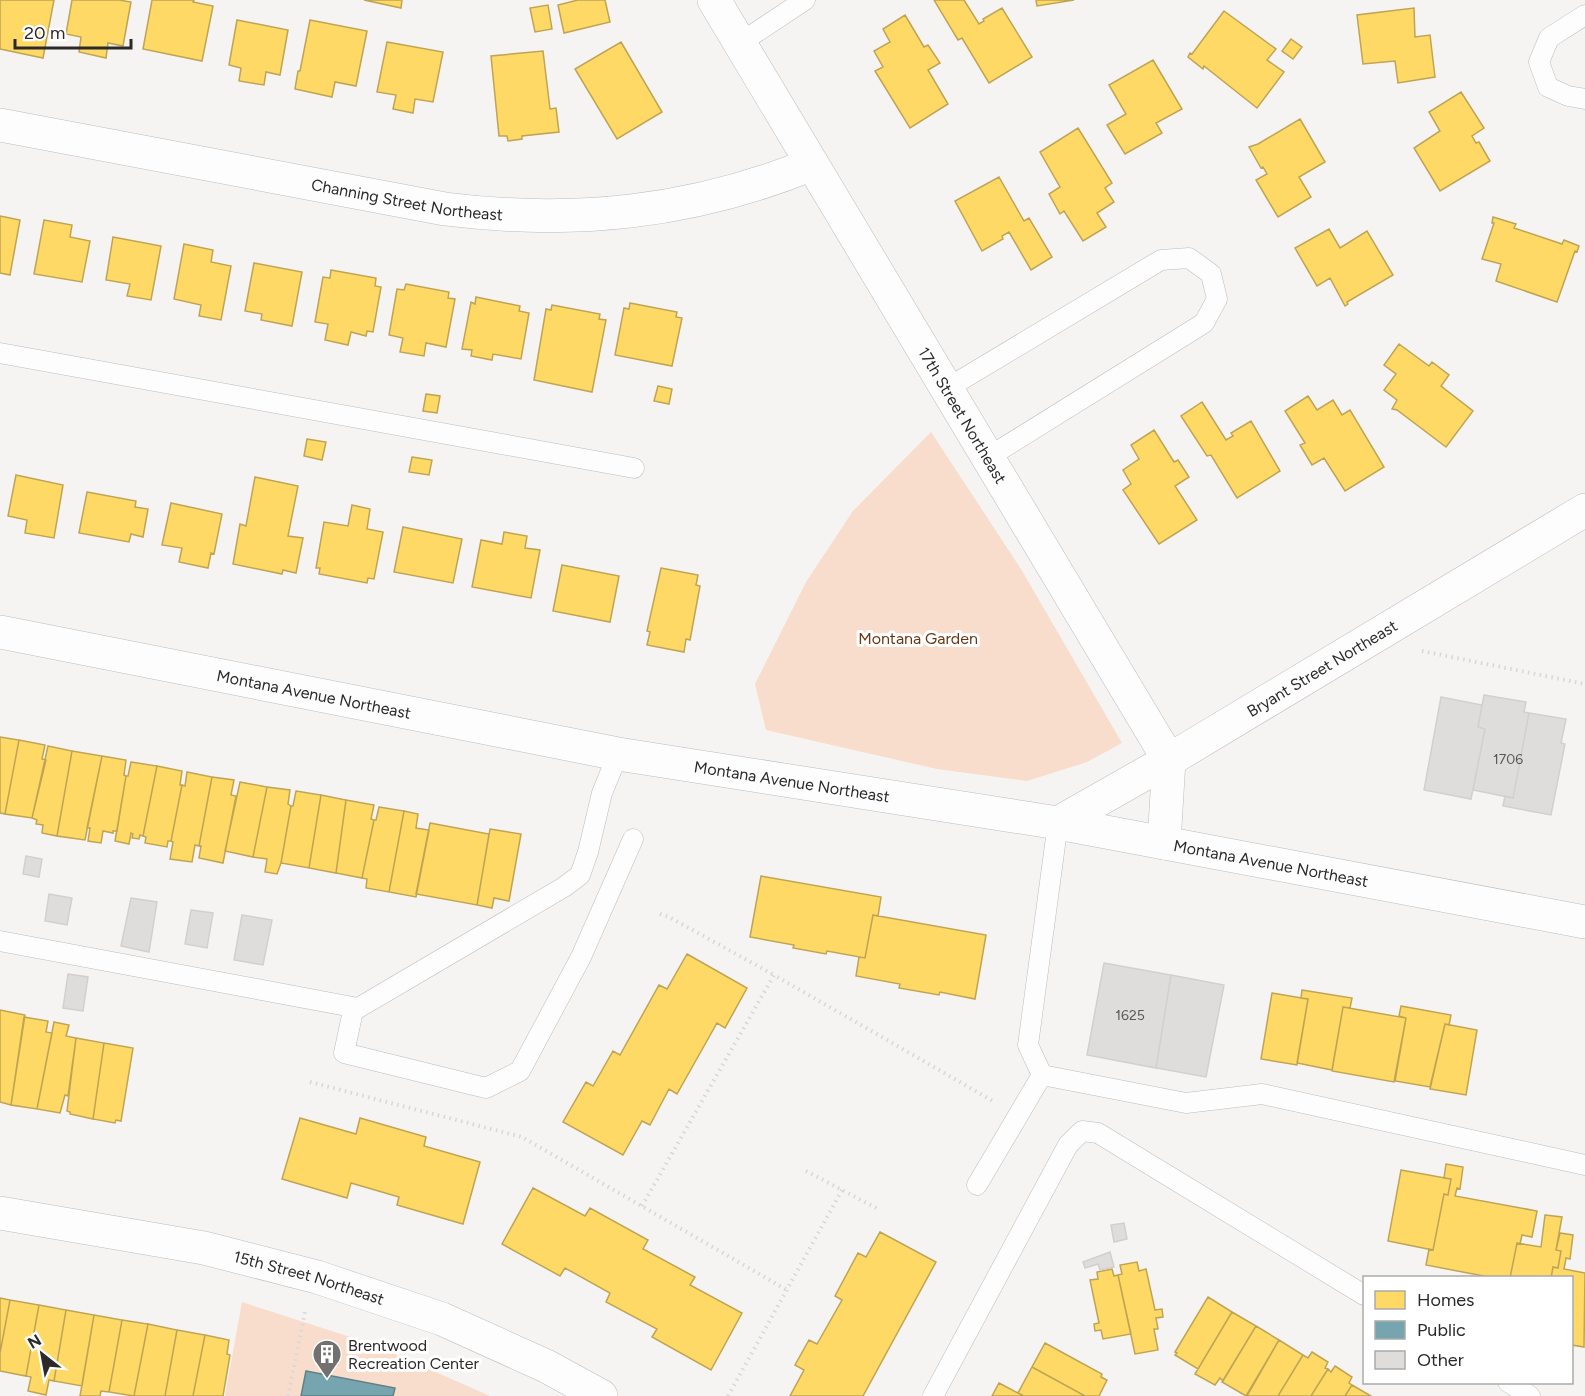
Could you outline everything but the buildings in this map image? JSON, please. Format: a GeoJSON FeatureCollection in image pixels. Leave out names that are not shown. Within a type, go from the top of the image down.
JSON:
{"type":"FeatureCollection","features":[{"type":"Feature","properties":{"kind":"street","name":"17th Street Northeast"},"geometry":{"type":"LineString","coordinates":[[714,0],[1168,760]]}},
{"type":"Feature","properties":{"kind":"street","name":"Channing Street Northeast"},"geometry":{"type":"LineString","coordinates":[[0,125],[445,208],[488,214],[595,215],[650,210],[732,192],[812,164]]}},
{"type":"Feature","properties":{"kind":"street","name":"Bryant Street Northeast"},"geometry":{"type":"LineString","coordinates":[[1058,823],[1168,760],[1585,510]]}},
{"type":"Feature","properties":{"kind":"street","name":"Montana Avenue Northeast"},"geometry":{"type":"LineString","coordinates":[[0,632],[618,754],[1058,823],[1585,922]]}},
{"type":"Feature","properties":{"kind":"street"},"geometry":{"type":"LineString","coordinates":[[1164,843],[1168,760]]}},
{"type":"Feature","properties":{"kind":"street","name":"15th Street Northeast"},"geometry":{"type":"LineString","coordinates":[[0,1213],[204,1248],[317,1276],[442,1319],[546,1366],[601,1396]]}},
{"type":"Feature","properties":{"kind":"lane"},"geometry":{"type":"LineString","coordinates":[[740,43],[782,8],[805,0]]}},
{"type":"Feature","properties":{"kind":"lane"},"geometry":{"type":"LineString","coordinates":[[1585,15],[1549,38],[1539,62],[1548,87],[1568,96],[1585,99]]}},
{"type":"Feature","properties":{"kind":"lane"},"geometry":{"type":"LineString","coordinates":[[946,389],[1161,260],[1189,258],[1211,274],[1217,299],[1204,323],[987,458]]}},
{"type":"Feature","properties":{"kind":"lane"},"geometry":{"type":"LineString","coordinates":[[0,354],[634,468]]}},
{"type":"Feature","properties":{"kind":"lane"},"geometry":{"type":"LineString","coordinates":[[618,754],[602,794],[588,852],[580,874],[564,887],[353,1011],[344,1053],[486,1088],[520,1071],[581,957],[633,839]]}},
{"type":"Feature","properties":{"kind":"lane"},"geometry":{"type":"LineString","coordinates":[[1042,1075],[1028,1045],[1058,823]]}},
{"type":"Feature","properties":{"kind":"lane"},"geometry":{"type":"LineString","coordinates":[[0,941],[358,1008]]}},
{"type":"Feature","properties":{"kind":"lane"},"geometry":{"type":"LineString","coordinates":[[1042,1075],[1186,1103],[1262,1094],[1585,1165]]}},
{"type":"Feature","properties":{"kind":"lane"},"geometry":{"type":"LineString","coordinates":[[977,1185],[1042,1075]]}},
{"type":"Feature","properties":{"kind":"lane"},"geometry":{"type":"LineString","coordinates":[[933,1396],[1068,1145],[1082,1131],[1098,1133],[1363,1294]]}},
{"type":"Feature","properties":{"kind":"lane"},"geometry":{"type":"LineString","coordinates":[[1510,1384],[1530,1396]]}},
{"type":"Feature","properties":{"kind":"path"},"geometry":{"type":"LineString","coordinates":[[1416,649],[1585,684]]}},
{"type":"Feature","properties":{"kind":"path"},"geometry":{"type":"LineString","coordinates":[[660,914],[774,975],[993,1101]]}},
{"type":"Feature","properties":{"kind":"path"},"geometry":{"type":"LineString","coordinates":[[642,1206],[774,975]]}},
{"type":"Feature","properties":{"kind":"path"},"geometry":{"type":"LineString","coordinates":[[310,1082],[522,1137],[787,1290]]}},
{"type":"Feature","properties":{"kind":"path"},"geometry":{"type":"LineString","coordinates":[[806,1171],[880,1210]]}},
{"type":"Feature","properties":{"kind":"path"},"geometry":{"type":"LineString","coordinates":[[728,1396],[842,1190]]}},
{"type":"Feature","properties":{"kind":"path"},"geometry":{"type":"LineString","coordinates":[[288,1396],[304,1314],[317,1276]]}},
{"type":"Feature","properties":{"kind":"green space","name":"Montana Garden"},"geometry":{"type":"Polygon","coordinates":[[[931,432],[1021,569],[1122,743],[1087,762],[1027,781],[937,769],[766,730],[755,684],[806,582],[853,511],[931,432]]]}},
{"type":"Feature","properties":{"kind":"green space","name":"Brentwood Recreation Center"},"geometry":{"type":"Polygon","coordinates":[[[242,1302],[372,1344],[490,1396],[225,1396],[242,1302]]]}},
{"type":"Feature","properties":{"kind":"place","name":"Brentwood Recreation Center"},"geometry":{"type":"Point","coordinates":[327,1380]}}]}
